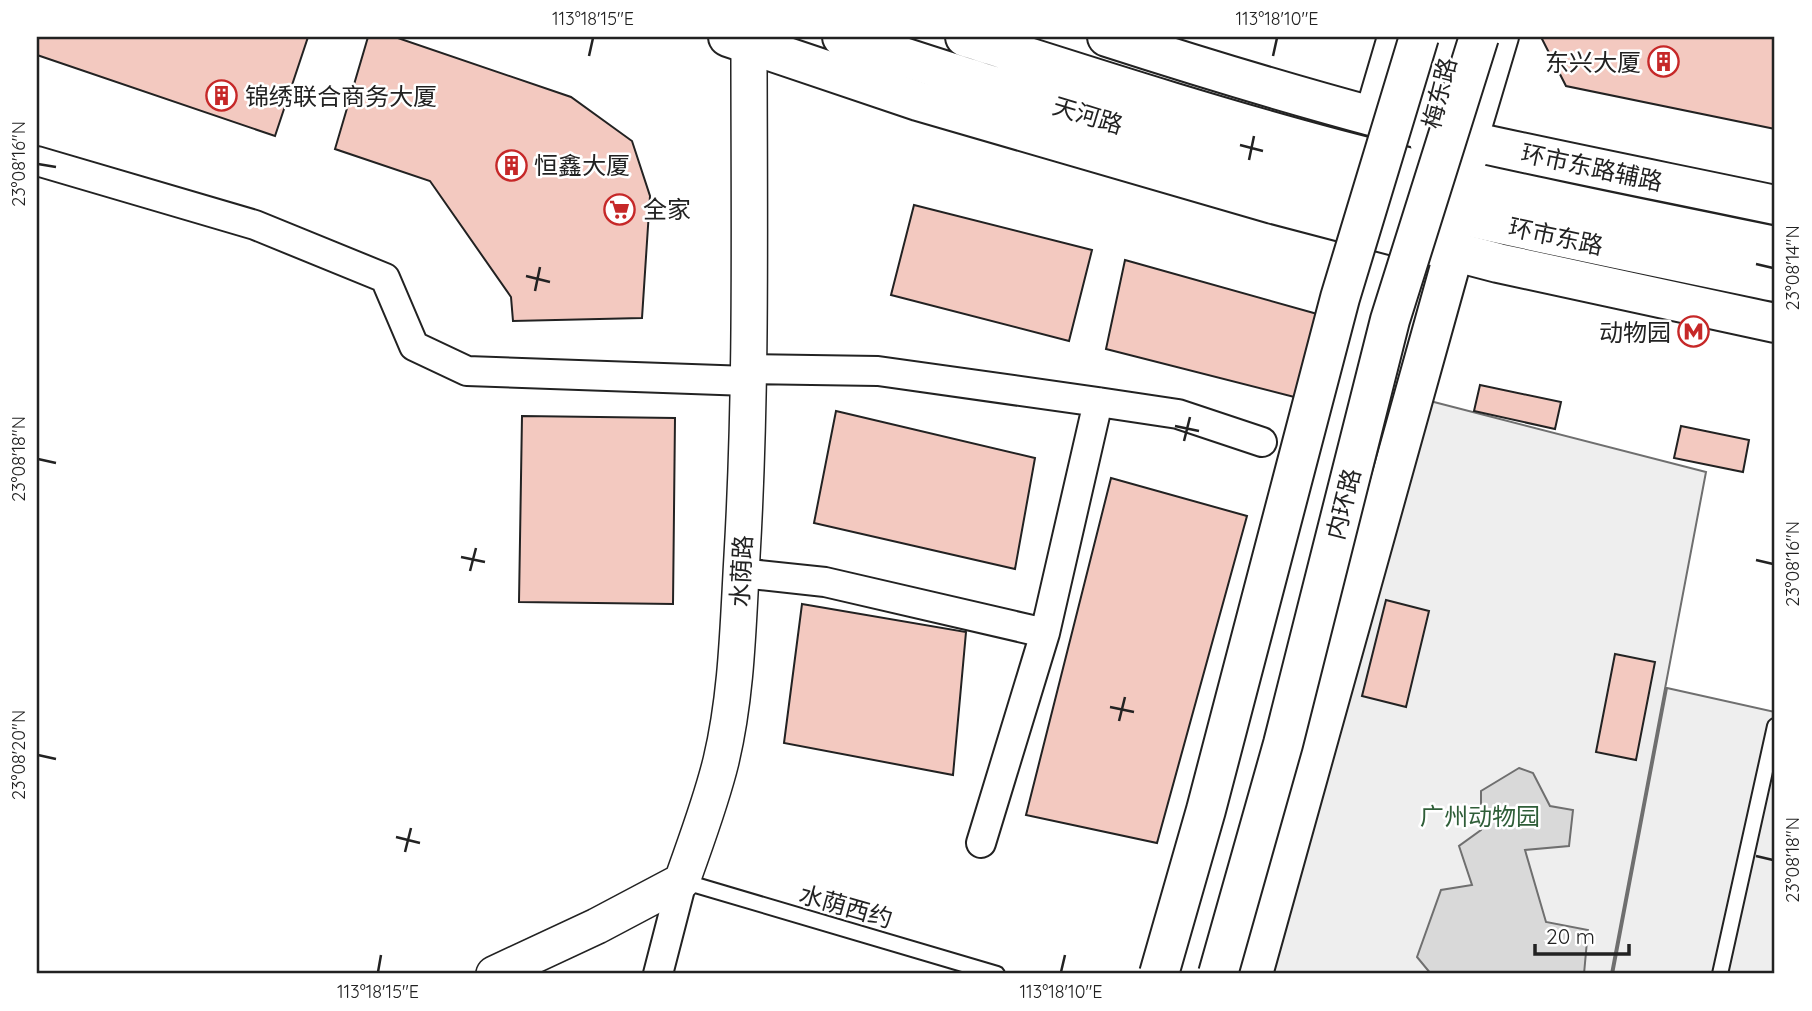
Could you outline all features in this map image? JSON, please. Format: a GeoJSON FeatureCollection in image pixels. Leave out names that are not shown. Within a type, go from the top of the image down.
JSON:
{"type":"FeatureCollection","features":[{"type":"Feature","properties":{"kind":"main road","name":"天河路"},"geometry":{"type":"LineString","coordinates":[[842,37],[1113,123],[1338,184]]}},
{"type":"Feature","properties":{"kind":"main road","name":"天河路"},"geometry":{"type":"LineString","coordinates":[[965,37],[1149,95],[1398,164]]}},
{"type":"Feature","properties":{"kind":"main road","name":"环市东路辅路"},"geometry":{"type":"LineString","coordinates":[[1107,37],[1207,69],[1474,142],[1775,205]]}},
{"type":"Feature","properties":{"kind":"main road"},"geometry":{"type":"LineString","coordinates":[[1159,974],[1245,665],[1340,298],[1419,37]]}},
{"type":"Feature","properties":{"kind":"main road","name":"梅东路"},"geometry":{"type":"LineString","coordinates":[[1435,37],[1418,127],[1431,148],[1461,179]]}},
{"type":"Feature","properties":{"kind":"main road","name":"梅东路"},"geometry":{"type":"LineString","coordinates":[[1398,164],[1418,127],[1453,37]]}},
{"type":"Feature","properties":{"kind":"main road","name":"内环路"},"geometry":{"type":"LineString","coordinates":[[1217,974],[1283,744],[1390,320],[1479,37]]}},
{"type":"Feature","properties":{"kind":"main road"},"geometry":{"type":"LineString","coordinates":[[740,39],[1026,134],[1238,195],[1454,252],[1775,323]]}},
{"type":"Feature","properties":{"kind":"main road"},"geometry":{"type":"LineString","coordinates":[[1461,179],[1474,142]]}},
{"type":"Feature","properties":{"kind":"main road","name":"环市东路"},"geometry":{"type":"LineString","coordinates":[[1398,164],[1775,246]]}},
{"type":"Feature","properties":{"kind":"main road"},"geometry":{"type":"LineString","coordinates":[[1338,184],[1454,252]]}},
{"type":"Feature","properties":{"kind":"main road","name":"环市东路"},"geometry":{"type":"LineString","coordinates":[[1338,184],[1471,218],[1775,282]]}},
{"type":"Feature","properties":{"kind":"main road"},"geometry":{"type":"LineString","coordinates":[[1253,974],[1454,252]]}},
{"type":"Feature","properties":{"kind":"street"},"geometry":{"type":"LineString","coordinates":[[1369,115],[1392,37]]}},
{"type":"Feature","properties":{"kind":"street"},"geometry":{"type":"LineString","coordinates":[[1474,142],[1504,37]]}},
{"type":"Feature","properties":{"kind":"street","name":"水荫路"},"geometry":{"type":"LineString","coordinates":[[682,881],[721,760],[731,706],[741,573],[748,375],[740,39]]}},
{"type":"Feature","properties":{"kind":"street"},"geometry":{"type":"LineString","coordinates":[[37,161],[255,225],[385,278],[414,346],[467,371],[748,375],[878,371],[1178,414],[1262,442]]}},
{"type":"Feature","properties":{"kind":"street"},"geometry":{"type":"LineString","coordinates":[[981,843],[1045,634],[1098,402]]}},
{"type":"Feature","properties":{"kind":"street"},"geometry":{"type":"LineString","coordinates":[[741,573],[825,582],[1045,634]]}},
{"type":"Feature","properties":{"kind":"street"},"geometry":{"type":"LineString","coordinates":[[494,974],[597,926],[682,881]]}},
{"type":"Feature","properties":{"kind":"street"},"geometry":{"type":"LineString","coordinates":[[658,974],[682,881]]}},
{"type":"Feature","properties":{"kind":"lane"},"geometry":{"type":"LineString","coordinates":[[1720,974],[1775,726]]}},
{"type":"Feature","properties":{"kind":"lane","name":"水荫西约"},"geometry":{"type":"LineString","coordinates":[[682,881],[997,974]]}},
{"type":"Feature","properties":{"kind":"green space","name":"广州动物园"},"geometry":{"type":"Polygon","coordinates":[[[1430,401],[1706,472],[1611,974],[1273,974],[1430,401]]]}},
{"type":"Feature","properties":{"kind":"green space"},"geometry":{"type":"Polygon","coordinates":[[[1667,688],[1775,712],[1775,974],[1613,974],[1667,688]]]}},
{"type":"Feature","properties":{"kind":"shaded area"},"geometry":{"type":"Polygon","coordinates":[[[1519,768],[1533,773],[1550,806],[1573,810],[1569,846],[1525,850],[1546,922],[1588,930],[1584,974],[1431,974],[1417,957],[1441,890],[1472,885],[1459,846],[1481,830],[1481,791],[1519,768]]]}},
{"type":"Feature","properties":{"kind":"building","name":"锦绣联合商务大厦"},"geometry":{"type":"Polygon","coordinates":[[[37,37],[308,37],[275,136],[37,55],[37,37]]]}},
{"type":"Feature","properties":{"kind":"building","name":"恒鑫大厦"},"geometry":{"type":"Polygon","coordinates":[[[368,37],[395,37],[571,97],[632,141],[650,196],[642,318],[513,321],[511,297],[430,181],[335,149],[368,37]]]}},
{"type":"Feature","properties":{"kind":"building","name":"东兴大厦"},"geometry":{"type":"Polygon","coordinates":[[[1541,37],[1775,37],[1775,129],[1566,86],[1541,37]]]}},
{"type":"Feature","properties":{"kind":"building"},"geometry":{"type":"Polygon","coordinates":[[[914,205],[1092,250],[1069,341],[891,295],[914,205]]]}},
{"type":"Feature","properties":{"kind":"building"},"geometry":{"type":"Polygon","coordinates":[[[1125,260],[1328,317],[1306,400],[1106,349],[1125,260]]]}},
{"type":"Feature","properties":{"kind":"building"},"geometry":{"type":"Polygon","coordinates":[[[1480,385],[1561,402],[1555,429],[1474,411],[1480,385]]]}},
{"type":"Feature","properties":{"kind":"building"},"geometry":{"type":"Polygon","coordinates":[[[836,411],[1035,458],[1015,569],[814,523],[836,411]]]}},
{"type":"Feature","properties":{"kind":"building"},"geometry":{"type":"Polygon","coordinates":[[[522,416],[675,418],[673,604],[519,602],[522,416]]]}},
{"type":"Feature","properties":{"kind":"building"},"geometry":{"type":"Polygon","coordinates":[[[1681,426],[1749,440],[1743,472],[1674,458],[1681,426]]]}},
{"type":"Feature","properties":{"kind":"building"},"geometry":{"type":"Polygon","coordinates":[[[1111,478],[1247,516],[1157,843],[1026,815],[1111,478]]]}},
{"type":"Feature","properties":{"kind":"building"},"geometry":{"type":"Polygon","coordinates":[[[1386,600],[1429,611],[1406,707],[1362,696],[1386,600]]]}},
{"type":"Feature","properties":{"kind":"building"},"geometry":{"type":"Polygon","coordinates":[[[802,604],[966,632],[953,775],[784,743],[802,604]]]}},
{"type":"Feature","properties":{"kind":"building"},"geometry":{"type":"Polygon","coordinates":[[[1615,654],[1655,662],[1636,760],[1596,752],[1615,654]]]}},
{"type":"Feature","properties":{"kind":"place","name":"东兴大厦"},"geometry":{"type":"Point","coordinates":[1664,62]}},
{"type":"Feature","properties":{"kind":"place","name":"锦绣联合商务大厦"},"geometry":{"type":"Point","coordinates":[222,96]}},
{"type":"Feature","properties":{"kind":"place","name":"恒鑫大厦"},"geometry":{"type":"Point","coordinates":[511,165]}},
{"type":"Feature","properties":{"kind":"place","name":"全家"},"geometry":{"type":"Point","coordinates":[620,209]}},
{"type":"Feature","properties":{"kind":"place","name":"动物园"},"geometry":{"type":"Point","coordinates":[1694,332]}}]}
